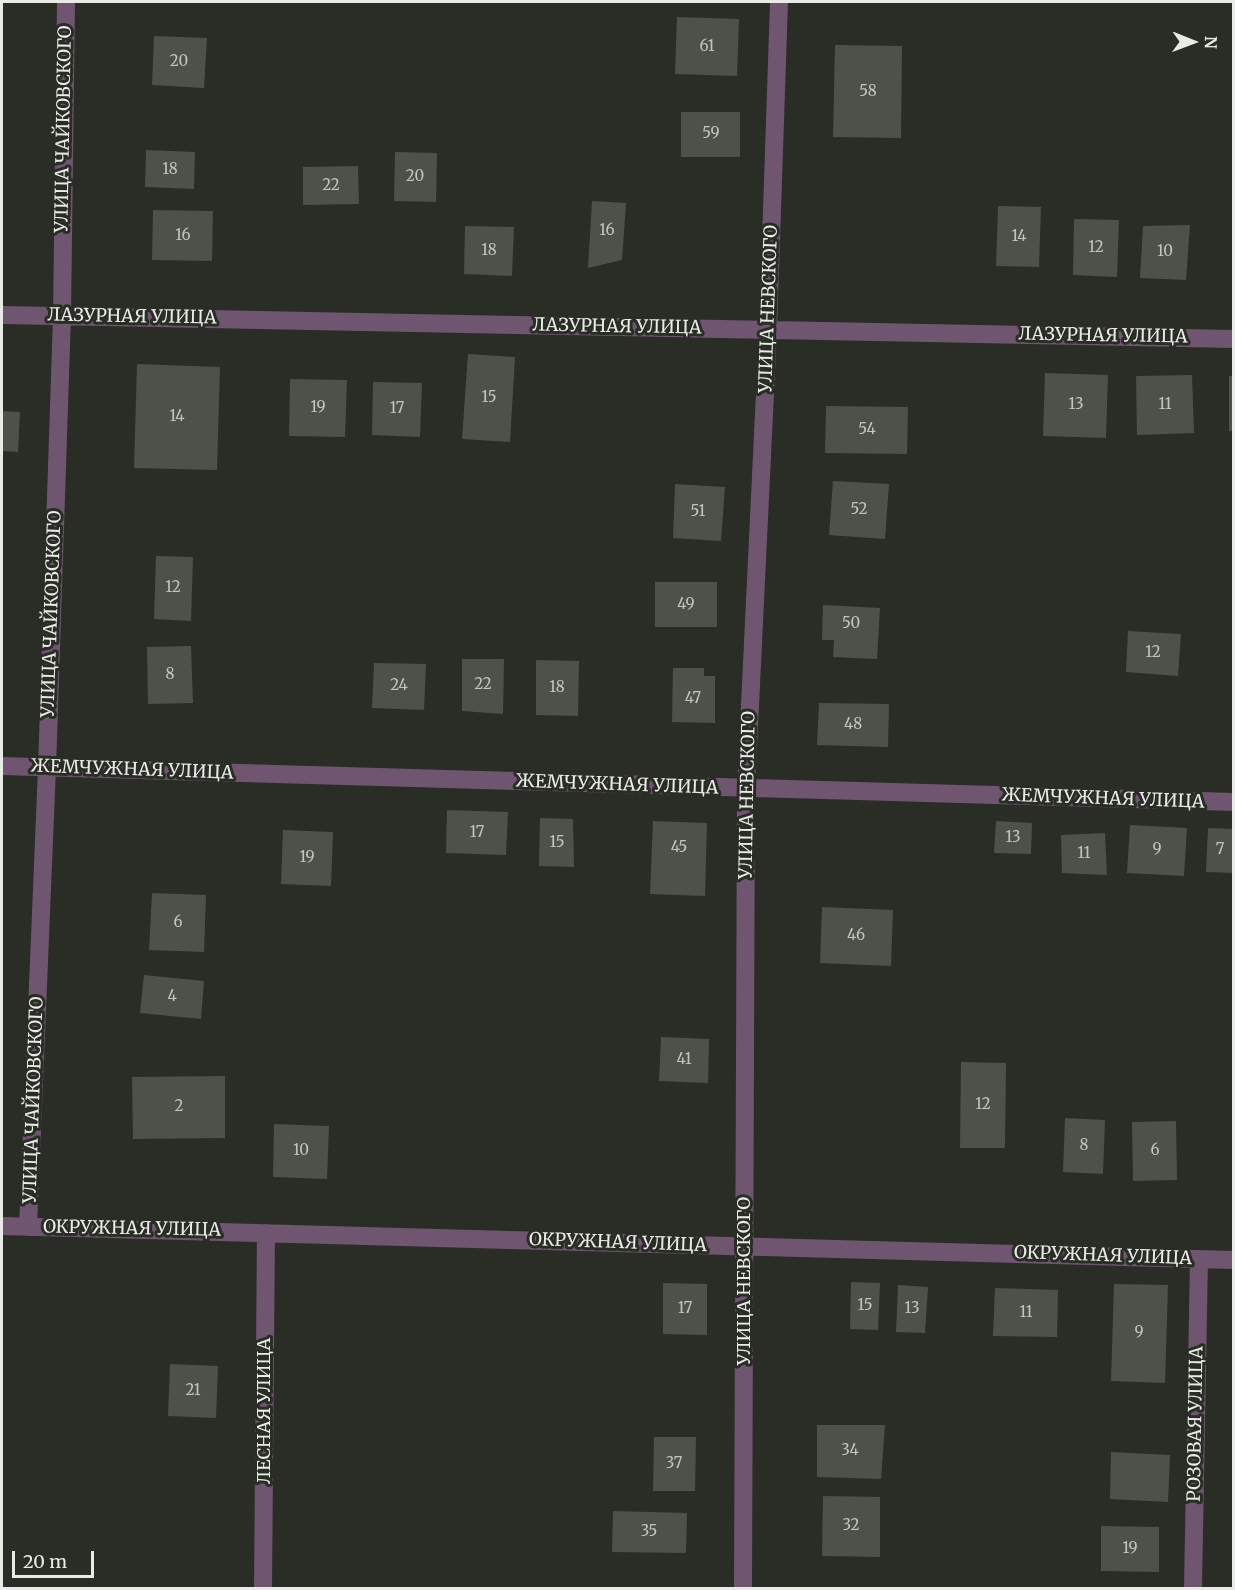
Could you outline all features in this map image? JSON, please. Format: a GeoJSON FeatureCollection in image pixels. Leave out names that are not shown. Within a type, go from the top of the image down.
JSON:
{"type":"FeatureCollection","features":[{"type":"Feature","properties":{"kind":"street","name":"УЛИЦА ЧАЙКОВСКОГО"},"geometry":{"type":"LineString","coordinates":[[28,1227],[47,768],[62,316],[66,2]]}},
{"type":"Feature","properties":{"kind":"street","name":"УЛИЦА НЕВСКОГО"},"geometry":{"type":"LineString","coordinates":[[743,1588],[746,789],[768,330],[779,2]]}},
{"type":"Feature","properties":{"kind":"street","name":"ЛАЗУРНАЯ УЛИЦА"},"geometry":{"type":"LineString","coordinates":[[2,315],[1233,339]]}},
{"type":"Feature","properties":{"kind":"street","name":"ЖЕМЧУЖНАЯ УЛИЦА"},"geometry":{"type":"LineString","coordinates":[[2,766],[1233,802]]}},
{"type":"Feature","properties":{"kind":"street","name":"ОКРУЖНАЯ УЛИЦА"},"geometry":{"type":"LineString","coordinates":[[2,1226],[1233,1260]]}},
{"type":"Feature","properties":{"kind":"street","name":"ЛЕСНАЯ УЛИЦА"},"geometry":{"type":"LineString","coordinates":[[263,1588],[266,1233]]}},
{"type":"Feature","properties":{"kind":"street","name":"РОЗОВАЯ УЛИЦА"},"geometry":{"type":"LineString","coordinates":[[1193,1588],[1199,1259]]}},
{"type":"Feature","properties":{"kind":"building"},"geometry":{"type":"Polygon","coordinates":[[[677,17],[739,19],[737,76],[675,74],[677,17]]]}},
{"type":"Feature","properties":{"kind":"building"},"geometry":{"type":"Polygon","coordinates":[[[154,36],[207,38],[204,88],[152,85],[154,36]]]}},
{"type":"Feature","properties":{"kind":"building"},"geometry":{"type":"Polygon","coordinates":[[[835,45],[902,46],[901,138],[833,137],[835,45]]]}},
{"type":"Feature","properties":{"kind":"building"},"geometry":{"type":"Polygon","coordinates":[[[681,112],[740,112],[740,157],[681,157],[681,112]]]}},
{"type":"Feature","properties":{"kind":"building"},"geometry":{"type":"Polygon","coordinates":[[[146,150],[195,152],[194,189],[145,187],[146,150]]]}},
{"type":"Feature","properties":{"kind":"building"},"geometry":{"type":"Polygon","coordinates":[[[395,152],[437,153],[436,202],[394,201],[395,152]]]}},
{"type":"Feature","properties":{"kind":"building"},"geometry":{"type":"Polygon","coordinates":[[[358,166],[359,204],[303,205],[303,167],[358,166]]]}},
{"type":"Feature","properties":{"kind":"building"},"geometry":{"type":"Polygon","coordinates":[[[592,201],[626,203],[622,260],[588,268],[592,201]]]}},
{"type":"Feature","properties":{"kind":"building"},"geometry":{"type":"Polygon","coordinates":[[[998,206],[1041,207],[1039,267],[996,266],[998,206]]]}},
{"type":"Feature","properties":{"kind":"building"},"geometry":{"type":"Polygon","coordinates":[[[153,210],[213,211],[212,261],[152,260],[153,210]]]}},
{"type":"Feature","properties":{"kind":"building"},"geometry":{"type":"Polygon","coordinates":[[[1074,219],[1119,220],[1117,277],[1073,275],[1074,219]]]}},
{"type":"Feature","properties":{"kind":"building"},"geometry":{"type":"Polygon","coordinates":[[[1190,225],[1186,280],[1140,278],[1143,226],[1190,225]]]}},
{"type":"Feature","properties":{"kind":"building"},"geometry":{"type":"Polygon","coordinates":[[[465,226],[514,227],[512,276],[464,274],[465,226]]]}},
{"type":"Feature","properties":{"kind":"building"},"geometry":{"type":"Polygon","coordinates":[[[468,354],[515,357],[510,442],[462,439],[468,354]]]}},
{"type":"Feature","properties":{"kind":"building"},"geometry":{"type":"Polygon","coordinates":[[[137,364],[220,367],[217,470],[134,468],[137,364]]]}},
{"type":"Feature","properties":{"kind":"building"},"geometry":{"type":"Polygon","coordinates":[[[1045,373],[1108,375],[1106,438],[1043,436],[1045,373]]]}},
{"type":"Feature","properties":{"kind":"building"},"geometry":{"type":"Polygon","coordinates":[[[1192,375],[1194,433],[1137,435],[1136,376],[1192,375]]]}},
{"type":"Feature","properties":{"kind":"building"},"geometry":{"type":"Polygon","coordinates":[[[1229,376],[1234,376],[1234,431],[1229,431],[1229,376]]]}},
{"type":"Feature","properties":{"kind":"building"},"geometry":{"type":"Polygon","coordinates":[[[290,379],[347,380],[345,437],[289,436],[290,379]]]}},
{"type":"Feature","properties":{"kind":"building"},"geometry":{"type":"Polygon","coordinates":[[[373,382],[422,383],[420,437],[372,435],[373,382]]]}},
{"type":"Feature","properties":{"kind":"building"},"geometry":{"type":"Polygon","coordinates":[[[826,406],[908,407],[907,454],[825,453],[826,406]]]}},
{"type":"Feature","properties":{"kind":"building"},"geometry":{"type":"Polygon","coordinates":[[[2,411],[20,412],[18,452],[2,451],[2,411]]]}},
{"type":"Feature","properties":{"kind":"building"},"geometry":{"type":"Polygon","coordinates":[[[833,481],[889,484],[885,539],[829,535],[833,481]]]}},
{"type":"Feature","properties":{"kind":"building"},"geometry":{"type":"Polygon","coordinates":[[[675,484],[725,487],[721,541],[673,538],[675,484]]]}},
{"type":"Feature","properties":{"kind":"building"},"geometry":{"type":"Polygon","coordinates":[[[156,556],[193,557],[191,621],[154,619],[156,556]]]}},
{"type":"Feature","properties":{"kind":"building"},"geometry":{"type":"Polygon","coordinates":[[[655,582],[717,582],[717,627],[655,627],[655,582]]]}},
{"type":"Feature","properties":{"kind":"building"},"geometry":{"type":"Polygon","coordinates":[[[823,605],[880,608],[877,659],[833,657],[834,640],[822,640],[823,605]]]}},
{"type":"Feature","properties":{"kind":"building"},"geometry":{"type":"Polygon","coordinates":[[[1128,631],[1181,634],[1178,676],[1126,672],[1128,631]]]}},
{"type":"Feature","properties":{"kind":"building"},"geometry":{"type":"Polygon","coordinates":[[[191,646],[193,703],[148,704],[147,647],[191,646]]]}},
{"type":"Feature","properties":{"kind":"building"},"geometry":{"type":"Polygon","coordinates":[[[462,659],[504,659],[503,714],[462,711],[462,659]]]}},
{"type":"Feature","properties":{"kind":"building"},"geometry":{"type":"Polygon","coordinates":[[[536,660],[579,661],[578,716],[536,715],[536,660]]]}},
{"type":"Feature","properties":{"kind":"building"},"geometry":{"type":"Polygon","coordinates":[[[374,663],[426,664],[424,710],[372,708],[374,663]]]}},
{"type":"Feature","properties":{"kind":"building"},"geometry":{"type":"Polygon","coordinates":[[[673,668],[704,668],[704,676],[715,676],[715,723],[672,722],[673,668]]]}},
{"type":"Feature","properties":{"kind":"building"},"geometry":{"type":"Polygon","coordinates":[[[819,703],[889,704],[888,747],[817,745],[819,703]]]}},
{"type":"Feature","properties":{"kind":"building"},"geometry":{"type":"Polygon","coordinates":[[[447,810],[508,812],[506,855],[446,853],[447,810]]]}},
{"type":"Feature","properties":{"kind":"building"},"geometry":{"type":"Polygon","coordinates":[[[540,818],[573,819],[574,867],[539,866],[540,818]]]}},
{"type":"Feature","properties":{"kind":"building"},"geometry":{"type":"Polygon","coordinates":[[[653,821],[707,823],[705,896],[650,894],[653,821]]]}},
{"type":"Feature","properties":{"kind":"building"},"geometry":{"type":"Polygon","coordinates":[[[996,821],[1032,823],[1031,854],[994,853],[996,821]]]}},
{"type":"Feature","properties":{"kind":"building"},"geometry":{"type":"Polygon","coordinates":[[[1130,825],[1187,828],[1184,876],[1127,873],[1130,825]]]}},
{"type":"Feature","properties":{"kind":"building"},"geometry":{"type":"Polygon","coordinates":[[[1208,828],[1234,829],[1234,873],[1206,872],[1208,828]]]}},
{"type":"Feature","properties":{"kind":"building"},"geometry":{"type":"Polygon","coordinates":[[[283,830],[333,832],[331,886],[281,884],[283,830]]]}},
{"type":"Feature","properties":{"kind":"building"},"geometry":{"type":"Polygon","coordinates":[[[1105,833],[1107,875],[1062,873],[1061,835],[1105,833]]]}},
{"type":"Feature","properties":{"kind":"building"},"geometry":{"type":"Polygon","coordinates":[[[152,893],[206,895],[204,952],[149,950],[152,893]]]}},
{"type":"Feature","properties":{"kind":"building"},"geometry":{"type":"Polygon","coordinates":[[[822,907],[893,910],[891,966],[820,963],[822,907]]]}},
{"type":"Feature","properties":{"kind":"building"},"geometry":{"type":"Polygon","coordinates":[[[144,975],[204,981],[201,1019],[140,1013],[144,975]]]}},
{"type":"Feature","properties":{"kind":"building"},"geometry":{"type":"Polygon","coordinates":[[[661,1037],[709,1039],[708,1083],[659,1081],[661,1037]]]}},
{"type":"Feature","properties":{"kind":"building"},"geometry":{"type":"Polygon","coordinates":[[[961,1062],[1006,1063],[1005,1148],[960,1148],[961,1062]]]}},
{"type":"Feature","properties":{"kind":"building"},"geometry":{"type":"Polygon","coordinates":[[[225,1076],[225,1138],[133,1139],[132,1077],[225,1076]]]}},
{"type":"Feature","properties":{"kind":"building"},"geometry":{"type":"Polygon","coordinates":[[[1065,1118],[1105,1120],[1103,1174],[1063,1172],[1065,1118]]]}},
{"type":"Feature","properties":{"kind":"building"},"geometry":{"type":"Polygon","coordinates":[[[1176,1121],[1177,1180],[1133,1181],[1132,1122],[1176,1121]]]}},
{"type":"Feature","properties":{"kind":"building"},"geometry":{"type":"Polygon","coordinates":[[[274,1124],[329,1126],[327,1179],[273,1177],[274,1124]]]}},
{"type":"Feature","properties":{"kind":"building"},"geometry":{"type":"Polygon","coordinates":[[[851,1282],[880,1283],[878,1330],[850,1329],[851,1282]]]}},
{"type":"Feature","properties":{"kind":"building"},"geometry":{"type":"Polygon","coordinates":[[[663,1283],[707,1284],[707,1335],[663,1334],[663,1283]]]}},
{"type":"Feature","properties":{"kind":"building"},"geometry":{"type":"Polygon","coordinates":[[[1114,1284],[1168,1285],[1165,1383],[1111,1381],[1114,1284]]]}},
{"type":"Feature","properties":{"kind":"building"},"geometry":{"type":"Polygon","coordinates":[[[898,1285],[928,1287],[925,1333],[896,1332],[898,1285]]]}},
{"type":"Feature","properties":{"kind":"building"},"geometry":{"type":"Polygon","coordinates":[[[995,1288],[1058,1290],[1057,1337],[993,1336],[995,1288]]]}},
{"type":"Feature","properties":{"kind":"building"},"geometry":{"type":"Polygon","coordinates":[[[170,1364],[218,1366],[216,1418],[168,1416],[170,1364]]]}},
{"type":"Feature","properties":{"kind":"building"},"geometry":{"type":"Polygon","coordinates":[[[817,1425],[885,1425],[881,1479],[817,1477],[817,1425]]]}},
{"type":"Feature","properties":{"kind":"building"},"geometry":{"type":"Polygon","coordinates":[[[654,1437],[696,1437],[695,1491],[653,1491],[654,1437]]]}},
{"type":"Feature","properties":{"kind":"building"},"geometry":{"type":"Polygon","coordinates":[[[1111,1452],[1170,1455],[1168,1502],[1110,1499],[1111,1452]]]}},
{"type":"Feature","properties":{"kind":"building"},"geometry":{"type":"Polygon","coordinates":[[[823,1496],[880,1497],[880,1557],[822,1556],[823,1496]]]}},
{"type":"Feature","properties":{"kind":"building"},"geometry":{"type":"Polygon","coordinates":[[[613,1511],[687,1513],[686,1553],[612,1552],[613,1511]]]}},
{"type":"Feature","properties":{"kind":"building"},"geometry":{"type":"Polygon","coordinates":[[[1101,1526],[1159,1527],[1159,1572],[1101,1571],[1101,1526]]]}}]}
